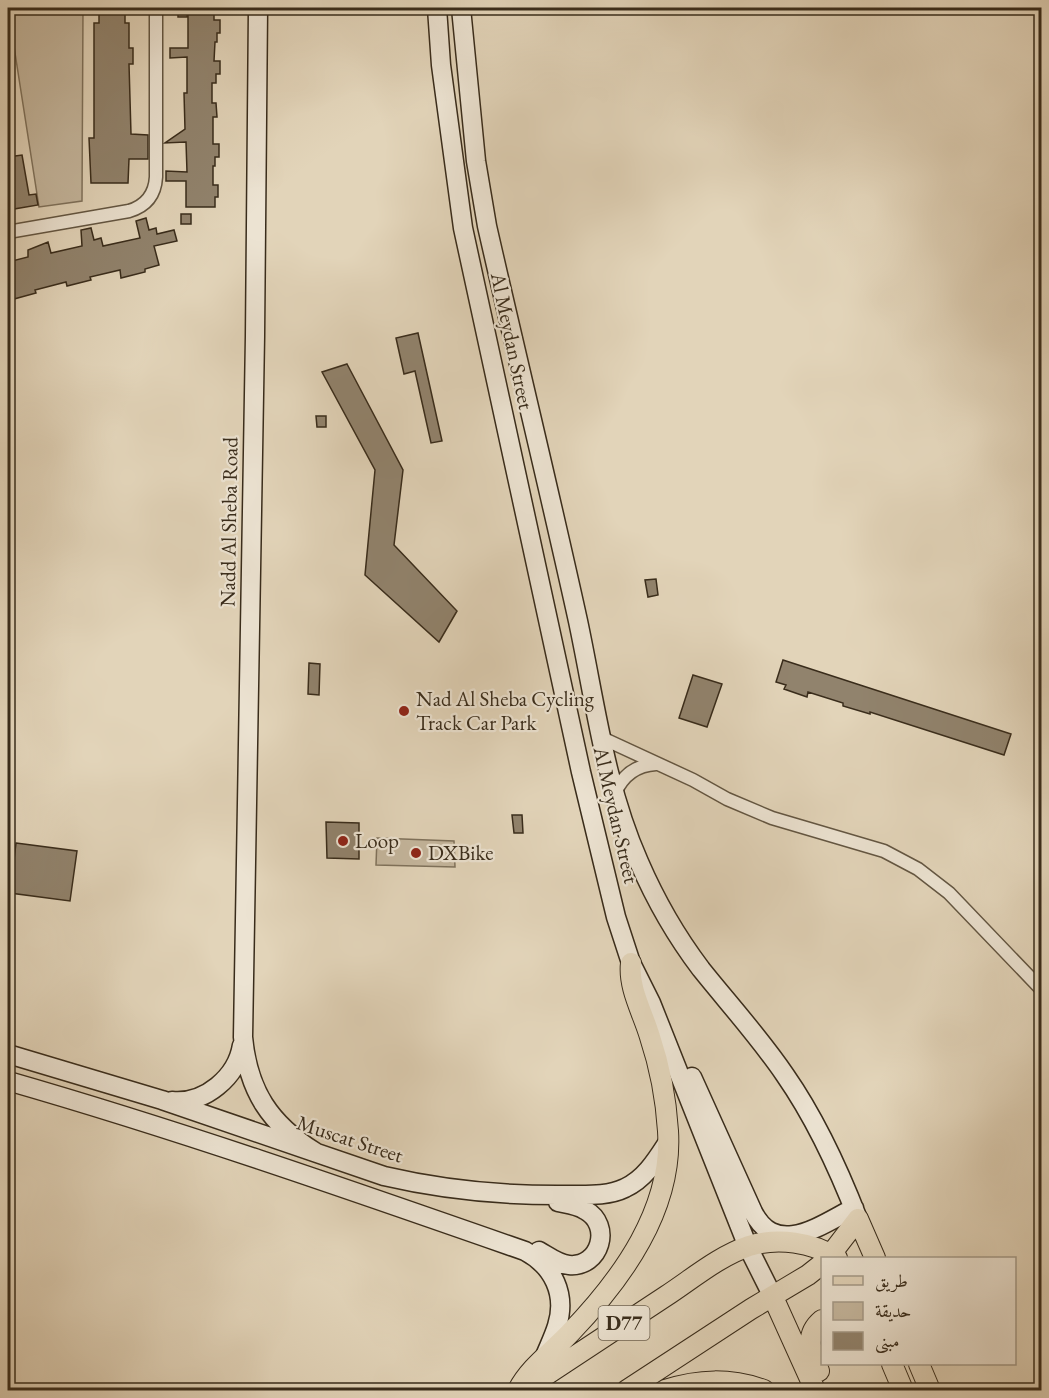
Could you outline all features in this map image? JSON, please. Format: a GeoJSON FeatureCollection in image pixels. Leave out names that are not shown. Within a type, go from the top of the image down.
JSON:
{"type":"FeatureCollection","features":[{"type":"Feature","properties":{"kind":"main road"},"geometry":{"type":"LineString","coordinates":[[518,1390],[526,1377],[601,1300],[648,1226],[663,1186],[667,1167],[668,1142],[665,1105],[650,1035],[632,983],[631,963]]}},
{"type":"Feature","properties":{"kind":"main road"},"geometry":{"type":"LineString","coordinates":[[831,1257],[856,1213]]}},
{"type":"Feature","properties":{"kind":"main road","name":"Al Meydan Street"},"geometry":{"type":"LineString","coordinates":[[856,1213],[875,1257]]}},
{"type":"Feature","properties":{"kind":"main road"},"geometry":{"type":"LineString","coordinates":[[748,1247],[765,1243],[788,1242],[819,1248],[828,1257]]}},
{"type":"Feature","properties":{"kind":"main road","name":"D77"},"geometry":{"type":"LineString","coordinates":[[523,1390],[727,1257],[748,1247]]}},
{"type":"Feature","properties":{"kind":"main road"},"geometry":{"type":"LineString","coordinates":[[627,1390],[821,1266]]}},
{"type":"Feature","properties":{"kind":"main road"},"geometry":{"type":"LineString","coordinates":[[772,1298],[816,1390]]}},
{"type":"Feature","properties":{"kind":"main road"},"geometry":{"type":"LineString","coordinates":[[821,1321],[812,1333],[810,1344],[815,1362],[828,1390]]}},
{"type":"Feature","properties":{"kind":"main road"},"geometry":{"type":"LineString","coordinates":[[879,1365],[888,1375],[898,1378]]}},
{"type":"Feature","properties":{"kind":"main road"},"geometry":{"type":"LineString","coordinates":[[919,1365],[930,1390]]}},
{"type":"Feature","properties":{"kind":"main road"},"geometry":{"type":"LineString","coordinates":[[665,1390],[692,1383],[721,1381],[736,1382],[764,1390]]}},
{"type":"Feature","properties":{"kind":"street"},"geometry":{"type":"LineString","coordinates":[[8,231],[129,211],[138,208],[152,195],[156,177],[156,8]]}},
{"type":"Feature","properties":{"kind":"street","name":"Nadd Al Sheba Road"},"geometry":{"type":"LineString","coordinates":[[258,8],[243,1037],[245,1057],[258,1096],[282,1128],[315,1152]]}},
{"type":"Feature","properties":{"kind":"street","name":"Al Meydan Street"},"geometry":{"type":"LineString","coordinates":[[437,8],[449,129],[463,228],[580,772],[616,917],[631,963],[651,1003],[748,1247],[772,1298]]}},
{"type":"Feature","properties":{"kind":"street","name":"Al Meydan Street"},"geometry":{"type":"LineString","coordinates":[[461,8],[476,161],[487,226],[615,793],[638,860],[671,924],[702,969],[789,1080],[815,1125],[856,1213]]}},
{"type":"Feature","properties":{"kind":"street"},"geometry":{"type":"LineString","coordinates":[[463,34],[467,8]]}},
{"type":"Feature","properties":{"kind":"street"},"geometry":{"type":"LineString","coordinates":[[602,738],[693,780],[727,799],[772,818],[866,844],[902,859],[949,893],[1041,990]]}},
{"type":"Feature","properties":{"kind":"street"},"geometry":{"type":"LineString","coordinates":[[615,793],[621,781],[631,771],[658,764]]}},
{"type":"Feature","properties":{"kind":"street"},"geometry":{"type":"LineString","coordinates":[[651,1003],[659,1010],[709,1111],[753,1212],[762,1226],[776,1235],[792,1236],[856,1213]]}},
{"type":"Feature","properties":{"kind":"street","name":"Nadd Al Sheba Road"},"geometry":{"type":"LineString","coordinates":[[162,1100],[191,1100],[217,1087],[236,1065],[243,1037]]}},
{"type":"Feature","properties":{"kind":"street","name":"Muscat Street"},"geometry":{"type":"LineString","coordinates":[[8,1054],[162,1100],[384,1176],[418,1184],[537,1196],[615,1192],[633,1184],[650,1168],[668,1142]]}},
{"type":"Feature","properties":{"kind":"street"},"geometry":{"type":"LineString","coordinates":[[8,1081],[88,1104],[525,1251],[542,1262],[557,1285],[560,1304],[558,1323],[544,1358]]}},
{"type":"Feature","properties":{"kind":"street"},"geometry":{"type":"LineString","coordinates":[[514,1247],[531,1248],[571,1266],[587,1262],[600,1245],[600,1228],[592,1214],[578,1206],[537,1196]]}},
{"type":"Feature","properties":{"kind":"green space"},"geometry":{"type":"Polygon","coordinates":[[[8,8],[83,8],[82,201],[39,207],[8,8]]]}},
{"type":"Feature","properties":{"kind":"green space","name":"DXBike"},"geometry":{"type":"Polygon","coordinates":[[[377,838],[454,841],[455,867],[376,865],[377,838]]]}},
{"type":"Feature","properties":{"kind":"building"},"geometry":{"type":"Polygon","coordinates":[[[99,8],[125,8],[125,23],[129,23],[129,48],[133,48],[133,64],[129,64],[131,134],[148,135],[148,159],[129,159],[128,183],[91,183],[89,138],[94,138],[94,23],[99,23],[99,8]]]}},
{"type":"Feature","properties":{"kind":"building"},"geometry":{"type":"Polygon","coordinates":[[[178,8],[188,8],[187,17],[178,17],[178,8]]]}},
{"type":"Feature","properties":{"kind":"building"},"geometry":{"type":"Polygon","coordinates":[[[188,10],[214,10],[214,20],[220,20],[220,33],[217,33],[217,42],[215,42],[214,61],[220,61],[220,74],[216,74],[216,83],[212,83],[212,103],[216,103],[217,117],[213,117],[213,144],[219,144],[219,157],[215,157],[215,166],[213,166],[213,185],[218,185],[215,207],[186,207],[186,181],[166,181],[166,171],[187,172],[186,142],[165,143],[185,129],[184,93],[187,93],[187,57],[170,58],[170,48],[188,48],[188,10]]]}},
{"type":"Feature","properties":{"kind":"building"},"geometry":{"type":"Polygon","coordinates":[[[22,155],[29,195],[36,194],[38,205],[8,210],[8,157],[22,155]]]}},
{"type":"Feature","properties":{"kind":"building"},"geometry":{"type":"Polygon","coordinates":[[[181,214],[191,214],[191,224],[181,224],[181,214]]]}},
{"type":"Feature","properties":{"kind":"building"},"geometry":{"type":"Polygon","coordinates":[[[146,218],[149,230],[156,228],[157,234],[174,230],[177,241],[154,246],[159,265],[145,269],[145,272],[121,278],[120,270],[90,277],[91,280],[67,286],[66,282],[35,290],[36,293],[14,299],[8,274],[8,262],[28,257],[28,250],[48,242],[51,253],[82,246],[81,230],[91,228],[94,240],[101,238],[103,246],[140,238],[136,221],[146,218]]]}},
{"type":"Feature","properties":{"kind":"building"},"geometry":{"type":"Polygon","coordinates":[[[418,333],[442,441],[431,443],[415,371],[404,374],[396,338],[418,333]]]}},
{"type":"Feature","properties":{"kind":"building"},"geometry":{"type":"Polygon","coordinates":[[[347,364],[403,470],[394,545],[457,611],[439,642],[365,575],[375,470],[322,372],[347,364]]]}},
{"type":"Feature","properties":{"kind":"building"},"geometry":{"type":"Polygon","coordinates":[[[316,416],[326,416],[326,427],[317,427],[316,416]]]}},
{"type":"Feature","properties":{"kind":"building"},"geometry":{"type":"Polygon","coordinates":[[[656,579],[658,595],[648,597],[645,580],[656,579]]]}},
{"type":"Feature","properties":{"kind":"building"},"geometry":{"type":"Polygon","coordinates":[[[783,660],[1011,734],[1004,755],[870,712],[870,714],[843,706],[843,703],[808,692],[807,697],[784,689],[786,685],[776,682],[783,660]]]}},
{"type":"Feature","properties":{"kind":"building"},"geometry":{"type":"Polygon","coordinates":[[[309,663],[320,664],[319,695],[308,694],[309,663]]]}},
{"type":"Feature","properties":{"kind":"building"},"geometry":{"type":"Polygon","coordinates":[[[693,675],[722,684],[707,727],[679,718],[693,675]]]}},
{"type":"Feature","properties":{"kind":"building"},"geometry":{"type":"Polygon","coordinates":[[[512,815],[522,815],[523,833],[514,833],[512,815]]]}},
{"type":"Feature","properties":{"kind":"building","name":"Loop"},"geometry":{"type":"Polygon","coordinates":[[[326,822],[359,823],[359,859],[327,858],[326,822]]]}},
{"type":"Feature","properties":{"kind":"building"},"geometry":{"type":"Polygon","coordinates":[[[16,843],[77,851],[70,901],[10,893],[16,843]]]}},
{"type":"Feature","properties":{"kind":"place","name":"Nad Al Sheba Cycling Track Car Park"},"geometry":{"type":"Point","coordinates":[404,711]}},
{"type":"Feature","properties":{"kind":"place","name":"Loop"},"geometry":{"type":"Point","coordinates":[343,841]}},
{"type":"Feature","properties":{"kind":"place","name":"DXBike"},"geometry":{"type":"Point","coordinates":[416,853]}}]}
